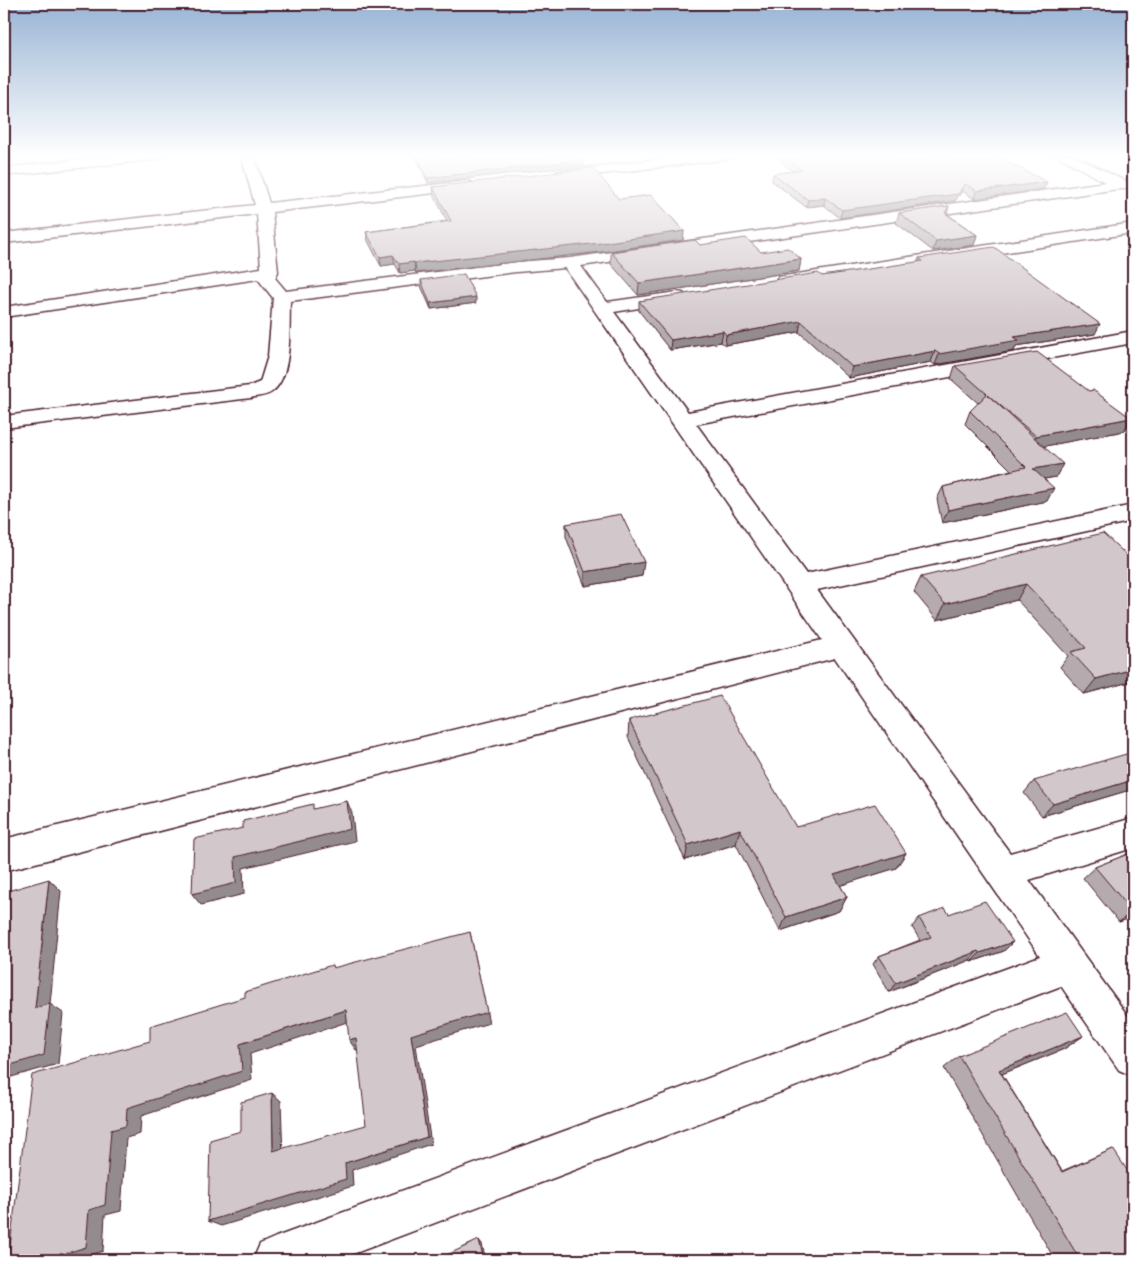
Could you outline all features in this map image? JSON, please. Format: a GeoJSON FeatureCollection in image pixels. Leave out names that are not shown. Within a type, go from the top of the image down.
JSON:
{"type":"FeatureCollection","features":[{"type":"Feature","properties":{"kind":"street"},"geometry":{"type":"LineString","coordinates":[[4,238],[219,214]]}},
{"type":"Feature","properties":{"kind":"street"},"geometry":{"type":"LineString","coordinates":[[4,422],[263,389],[276,372],[282,297],[266,278],[270,272],[264,214]]}},
{"type":"Feature","properties":{"kind":"street"},"geometry":{"type":"LineString","coordinates":[[282,297],[506,269],[570,263],[929,214]]}},
{"type":"Feature","properties":{"kind":"street"},"geometry":{"type":"LineString","coordinates":[[771,283],[1133,228]]}},
{"type":"Feature","properties":{"kind":"street"},"geometry":{"type":"LineString","coordinates":[[570,263],[1133,1056]]}},
{"type":"Feature","properties":{"kind":"street"},"geometry":{"type":"LineString","coordinates":[[4,312],[270,272]]}},
{"type":"Feature","properties":{"kind":"street"},"geometry":{"type":"LineString","coordinates":[[602,308],[695,294]]}},
{"type":"Feature","properties":{"kind":"street"},"geometry":{"type":"LineString","coordinates":[[681,420],[1133,337]]}},
{"type":"Feature","properties":{"kind":"street"},"geometry":{"type":"LineString","coordinates":[[799,585],[1133,513]]}},
{"type":"Feature","properties":{"kind":"street"},"geometry":{"type":"LineString","coordinates":[[4,855],[842,646]]}},
{"type":"Feature","properties":{"kind":"street"},"geometry":{"type":"LineString","coordinates":[[1002,872],[1133,833]]}},
{"type":"Feature","properties":{"kind":"street"},"geometry":{"type":"LineString","coordinates":[[276,1260],[1068,965]]}},
{"type":"Feature","properties":{"kind":"building"},"geometry":{"type":"Polygon","coordinates":[[[447,214],[668,214],[684,231],[601,243],[399,264],[393,255],[380,257],[366,232],[451,221],[447,214]]]}},
{"type":"Feature","properties":{"kind":"building"},"geometry":{"type":"Polygon","coordinates":[[[900,214],[946,214],[977,235],[936,241],[900,214]]]}},
{"type":"Feature","properties":{"kind":"building"},"geometry":{"type":"Polygon","coordinates":[[[746,238],[761,252],[788,248],[801,259],[639,283],[611,252],[695,240],[700,245],[746,238]]]}},
{"type":"Feature","properties":{"kind":"building"},"geometry":{"type":"Polygon","coordinates":[[[994,247],[1100,324],[1014,337],[1019,340],[939,354],[935,351],[852,367],[801,321],[726,335],[723,331],[671,340],[639,301],[818,273],[822,276],[923,261],[919,258],[994,247]]]}},
{"type":"Feature","properties":{"kind":"building"},"geometry":{"type":"Polygon","coordinates":[[[464,274],[476,297],[430,303],[421,280],[464,274]]]}},
{"type":"Feature","properties":{"kind":"building"},"geometry":{"type":"Polygon","coordinates":[[[1037,352],[1089,391],[1093,390],[1131,418],[1036,436],[988,395],[1063,464],[1033,469],[1054,488],[948,510],[943,487],[1026,467],[970,411],[987,394],[955,366],[1037,352]]]}},
{"type":"Feature","properties":{"kind":"building"},"geometry":{"type":"Polygon","coordinates":[[[621,514],[644,562],[585,572],[566,524],[621,514]]]}},
{"type":"Feature","properties":{"kind":"building"},"geometry":{"type":"Polygon","coordinates":[[[1103,533],[1133,561],[1133,669],[1096,679],[1071,652],[1086,648],[1026,584],[945,604],[921,577],[1103,533]]]}},
{"type":"Feature","properties":{"kind":"building"},"geometry":{"type":"Polygon","coordinates":[[[720,696],[796,827],[875,804],[906,853],[834,875],[847,897],[786,917],[740,829],[688,845],[629,720],[720,696]]]}},
{"type":"Feature","properties":{"kind":"building"},"geometry":{"type":"Polygon","coordinates":[[[1133,752],[1133,780],[1053,804],[1034,781],[1133,752]]]}},
{"type":"Feature","properties":{"kind":"building"},"geometry":{"type":"Polygon","coordinates":[[[347,801],[350,829],[235,857],[236,883],[192,894],[194,839],[243,828],[243,821],[313,804],[313,809],[347,801]]]}},
{"type":"Feature","properties":{"kind":"building"},"geometry":{"type":"Polygon","coordinates":[[[1133,852],[1133,911],[1132,911],[1095,867],[1133,852]]]}},
{"type":"Feature","properties":{"kind":"building"},"geometry":{"type":"Polygon","coordinates":[[[49,879],[35,1008],[50,1004],[44,1055],[4,1067],[4,892],[49,879]]]}},
{"type":"Feature","properties":{"kind":"building"},"geometry":{"type":"Polygon","coordinates":[[[985,901],[1013,942],[980,953],[978,951],[896,983],[879,956],[931,937],[919,918],[945,908],[949,914],[985,901]]]}},
{"type":"Feature","properties":{"kind":"building"},"geometry":{"type":"Polygon","coordinates":[[[470,932],[487,1012],[411,1035],[427,1137],[345,1163],[346,1179],[208,1221],[210,1140],[241,1131],[241,1102],[272,1093],[273,1151],[366,1125],[356,1038],[349,1040],[346,1010],[240,1044],[242,1071],[127,1108],[126,1126],[111,1130],[105,1205],[89,1210],[86,1247],[45,1260],[8,1260],[32,1075],[150,1041],[150,1026],[245,997],[245,992],[332,965],[333,968],[470,932]]]}},
{"type":"Feature","properties":{"kind":"building"},"geometry":{"type":"Polygon","coordinates":[[[1067,1012],[1083,1036],[999,1070],[1062,1172],[1113,1149],[1133,1179],[1133,1260],[1080,1260],[959,1056],[1067,1012]]]}},
{"type":"Feature","properties":{"kind":"building"},"geometry":{"type":"Polygon","coordinates":[[[479,1240],[484,1260],[436,1260],[479,1240]]]}}]}
